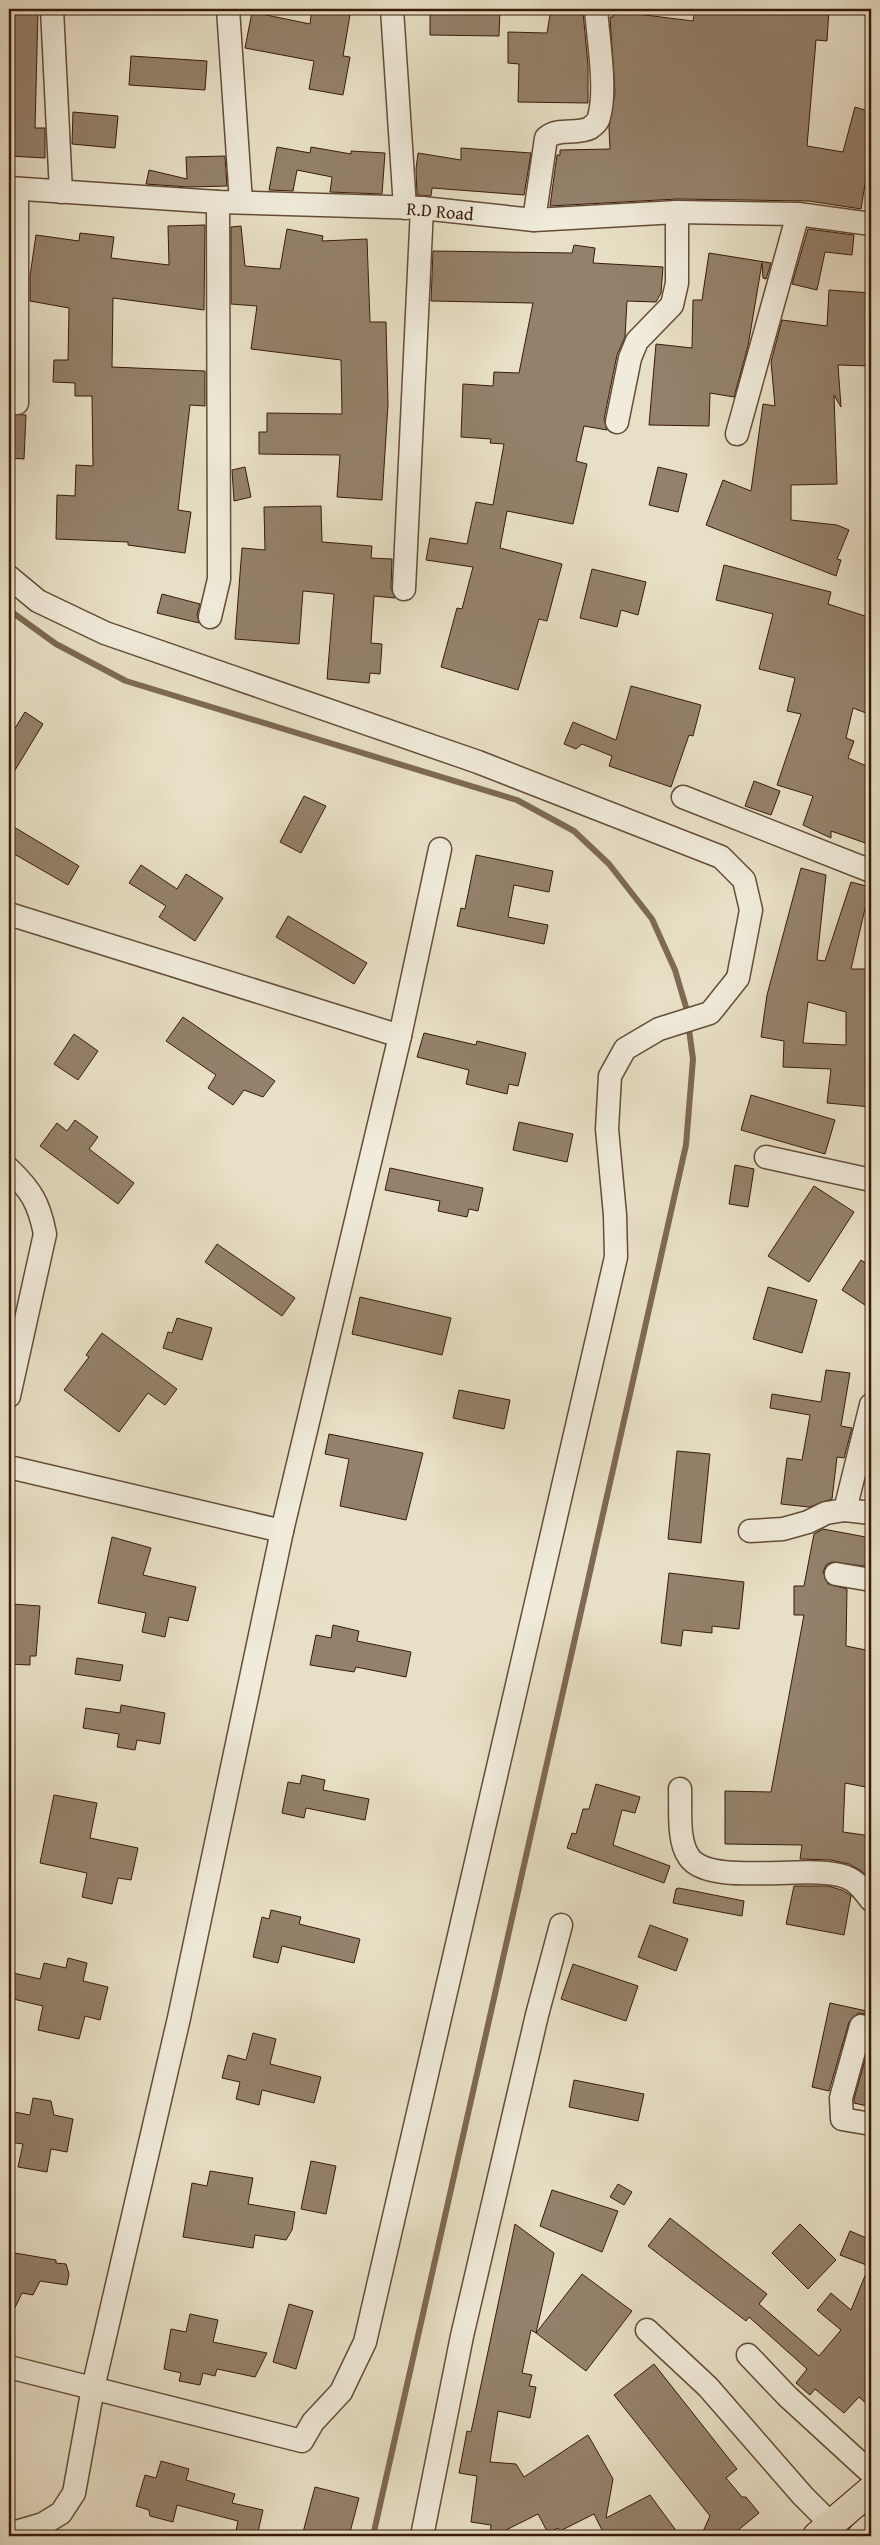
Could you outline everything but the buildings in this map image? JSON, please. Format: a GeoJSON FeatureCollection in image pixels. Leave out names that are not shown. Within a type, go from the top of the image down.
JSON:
{"type":"FeatureCollection","features":[{"type":"Feature","properties":{"kind":"main road"},"geometry":{"type":"LineString","coordinates":[[825,2531],[871,2490]]}},
{"type":"Feature","properties":{"kind":"main road"},"geometry":{"type":"LineString","coordinates":[[862,2536],[871,2528]]}},
{"type":"Feature","properties":{"kind":"street"},"geometry":{"type":"LineString","coordinates":[[52,9],[61,192]]}},
{"type":"Feature","properties":{"kind":"street"},"geometry":{"type":"LineString","coordinates":[[228,9],[241,202]]}},
{"type":"Feature","properties":{"kind":"street"},"geometry":{"type":"LineString","coordinates":[[392,9],[413,208],[404,589]]}},
{"type":"Feature","properties":{"kind":"street"},"geometry":{"type":"LineString","coordinates":[[534,220],[546,138],[551,133],[587,130],[595,124],[599,117],[601,91],[596,9]]}},
{"type":"Feature","properties":{"kind":"street"},"geometry":{"type":"LineString","coordinates":[[13,189],[16,403]]}},
{"type":"Feature","properties":{"kind":"street","name":"R.D Road"},"geometry":{"type":"LineString","coordinates":[[13,189],[218,202],[413,208],[534,220],[677,212],[798,214],[871,224]]}},
{"type":"Feature","properties":{"kind":"street"},"geometry":{"type":"LineString","coordinates":[[210,617],[219,579],[218,202]]}},
{"type":"Feature","properties":{"kind":"street"},"geometry":{"type":"LineString","coordinates":[[617,422],[630,358],[637,341],[672,304],[677,283],[677,212]]}},
{"type":"Feature","properties":{"kind":"street"},"geometry":{"type":"LineString","coordinates":[[737,434],[798,214]]}},
{"type":"Feature","properties":{"kind":"street"},"geometry":{"type":"LineString","coordinates":[[9,577],[38,600],[105,634],[478,762],[721,857],[744,880],[751,910],[738,978],[710,1013],[659,1029],[625,1049],[610,1076],[607,1129],[616,1215],[616,1257],[365,2342],[341,2392],[313,2422],[302,2441],[9,2367]]}},
{"type":"Feature","properties":{"kind":"street"},"geometry":{"type":"LineString","coordinates":[[683,797],[871,871]]}},
{"type":"Feature","properties":{"kind":"street"},"geometry":{"type":"LineString","coordinates":[[9,2534],[43,2524],[61,2513],[74,2493],[93,2388],[179,2018],[282,1530],[400,1036],[440,849]]}},
{"type":"Feature","properties":{"kind":"street"},"geometry":{"type":"LineString","coordinates":[[9,914],[400,1036]]}},
{"type":"Feature","properties":{"kind":"street"},"geometry":{"type":"LineString","coordinates":[[766,1157],[871,1180]]}},
{"type":"Feature","properties":{"kind":"street"},"geometry":{"type":"LineString","coordinates":[[9,1169],[26,1185],[40,1208],[46,1234],[9,1396]]}},
{"type":"Feature","properties":{"kind":"street"},"geometry":{"type":"LineString","coordinates":[[845,1510],[871,1405]]}},
{"type":"Feature","properties":{"kind":"street"},"geometry":{"type":"LineString","coordinates":[[9,1467],[282,1530]]}},
{"type":"Feature","properties":{"kind":"street"},"geometry":{"type":"LineString","coordinates":[[750,1531],[782,1529],[808,1522],[826,1513],[845,1510],[871,1513]]}},
{"type":"Feature","properties":{"kind":"street"},"geometry":{"type":"LineString","coordinates":[[836,1574],[871,1580]]}},
{"type":"Feature","properties":{"kind":"street"},"geometry":{"type":"LineString","coordinates":[[680,1789],[683,1840],[689,1858],[702,1867],[720,1872],[815,1873],[846,1876],[861,1886],[871,1900]]}},
{"type":"Feature","properties":{"kind":"street"},"geometry":{"type":"LineString","coordinates":[[422,2536],[462,2336],[537,2015],[561,1925]]}},
{"type":"Feature","properties":{"kind":"street"},"geometry":{"type":"LineString","coordinates":[[861,2026],[841,2098],[842,2119],[871,2124]]}},
{"type":"Feature","properties":{"kind":"street"},"geometry":{"type":"LineString","coordinates":[[647,2330],[708,2387],[803,2496],[825,2531]]}},
{"type":"Feature","properties":{"kind":"street"},"geometry":{"type":"LineString","coordinates":[[748,2355],[794,2402],[871,2474]]}},
{"type":"Feature","properties":{"kind":"waterway"},"geometry":{"type":"LineString","coordinates":[[9,610],[56,644],[126,681],[517,800],[574,831],[609,864],[652,919],[675,970],[686,1007],[693,1059],[686,1145],[373,2536]]}}]}
